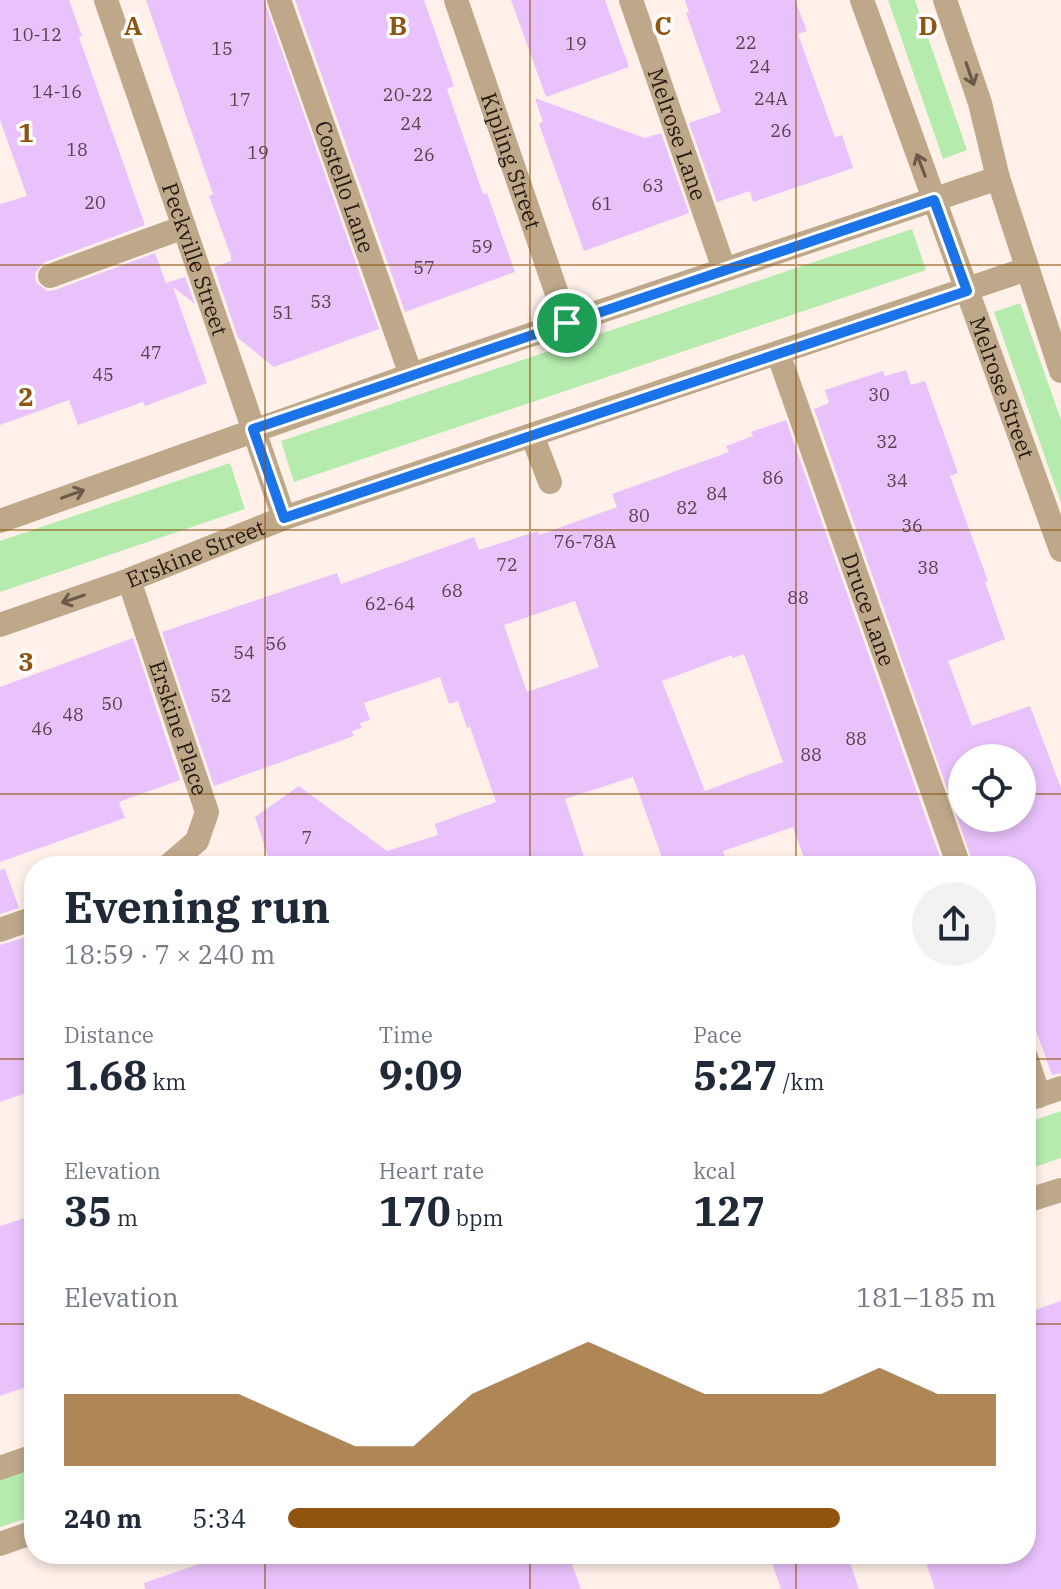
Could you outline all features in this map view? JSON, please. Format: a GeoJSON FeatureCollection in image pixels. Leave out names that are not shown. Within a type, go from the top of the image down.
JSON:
{"type":"FeatureCollection","features":[{"type":"Feature","properties":{"kind":"street","name":"Peckville Street"},"geometry":{"type":"LineString","coordinates":[[106,0],[284,518]]}},
{"type":"Feature","properties":{"kind":"street","name":"Costello Lane"},"geometry":{"type":"LineString","coordinates":[[279,0],[411,375]]}},
{"type":"Feature","properties":{"kind":"street","name":"Kipling Street"},"geometry":{"type":"LineString","coordinates":[[456,0],[567,323]]}},
{"type":"Feature","properties":{"kind":"street","name":"Melrose Lane"},"geometry":{"type":"LineString","coordinates":[[631,0],[724,269]]}},
{"type":"Feature","properties":{"kind":"street","name":"Melrose Street"},"geometry":{"type":"LineString","coordinates":[[862,0],[1061,550]]}},
{"type":"Feature","properties":{"kind":"street"},"geometry":{"type":"LineString","coordinates":[[945,0],[980,103],[998,178],[1061,371]]}},
{"type":"Feature","properties":{"kind":"street"},"geometry":{"type":"LineString","coordinates":[[0,521],[253,429],[998,178]]}},
{"type":"Feature","properties":{"kind":"street"},"geometry":{"type":"LineString","coordinates":[[50,276],[184,227]]}},
{"type":"Feature","properties":{"kind":"street","name":"Erskine Street"},"geometry":{"type":"LineString","coordinates":[[0,625],[129,580],[284,518],[1027,269]]}},
{"type":"Feature","properties":{"kind":"street","name":"Druce Lane"},"geometry":{"type":"LineString","coordinates":[[778,353],[955,856]]}},
{"type":"Feature","properties":{"kind":"street"},"geometry":{"type":"LineString","coordinates":[[532,435],[550,482]]}},
{"type":"Feature","properties":{"kind":"street","name":"Erskine Place"},"geometry":{"type":"LineString","coordinates":[[129,580],[207,812],[197,841],[180,856]]}},
{"type":"Feature","properties":{"kind":"street"},"geometry":{"type":"LineString","coordinates":[[0,930],[24,922]]}},
{"type":"Feature","properties":{"kind":"street"},"geometry":{"type":"LineString","coordinates":[[1036,1198],[1061,1190]]}},
{"type":"Feature","properties":{"kind":"street"},"geometry":{"type":"LineString","coordinates":[[0,1468],[24,1460]]}},
{"type":"Feature","properties":{"kind":"street"},"geometry":{"type":"LineString","coordinates":[[0,1544],[24,1536]]}},
{"type":"Feature","properties":{"kind":"green space"},"geometry":{"type":"Polygon","coordinates":[[[888,0],[915,0],[967,150],[943,159],[888,0]]]}},
{"type":"Feature","properties":{"kind":"green space"},"geometry":{"type":"Polygon","coordinates":[[[912,229],[926,270],[294,482],[281,441],[912,229]]]}},
{"type":"Feature","properties":{"kind":"green space"},"geometry":{"type":"Polygon","coordinates":[[[1020,303],[1061,420],[1061,503],[994,312],[1020,303]]]}},
{"type":"Feature","properties":{"kind":"green space"},"geometry":{"type":"Polygon","coordinates":[[[230,463],[245,509],[0,592],[0,541],[230,463]]]}},
{"type":"Feature","properties":{"kind":"green space"},"geometry":{"type":"Polygon","coordinates":[[[1061,1111],[1061,1158],[1036,1167],[1036,1120],[1061,1111]]]}},
{"type":"Feature","properties":{"kind":"green space"},"geometry":{"type":"Polygon","coordinates":[[[24,1471],[24,1519],[0,1527],[0,1479],[24,1471]]]}},
{"type":"Feature","properties":{"kind":"building"},"geometry":{"type":"Polygon","coordinates":[[[0,0],[69,0],[145,225],[45,262],[35,273],[36,282],[47,291],[55,290],[155,253],[166,283],[185,277],[195,304],[173,287],[207,383],[145,406],[143,402],[78,425],[69,400],[0,425],[0,204],[27,196],[0,120],[0,0]]]}},
{"type":"Feature","properties":{"kind":"building"},"geometry":{"type":"Polygon","coordinates":[[[146,0],[264,0],[379,329],[274,367],[238,338],[214,267],[231,261],[231,256],[209,196],[213,194],[146,0]]]}},
{"type":"Feature","properties":{"kind":"building"},"geometry":{"type":"Polygon","coordinates":[[[295,0],[424,0],[454,86],[447,89],[483,194],[487,193],[515,272],[405,312],[295,0]]]}},
{"type":"Feature","properties":{"kind":"building"},"geometry":{"type":"Polygon","coordinates":[[[511,0],[605,0],[629,67],[546,97],[511,0]]]}},
{"type":"Feature","properties":{"kind":"building"},"geometry":{"type":"Polygon","coordinates":[[[685,0],[795,0],[807,31],[798,34],[835,137],[842,135],[853,168],[753,202],[750,191],[717,202],[689,123],[721,112],[686,13],[689,12],[685,0]]]}},
{"type":"Feature","properties":{"kind":"building"},"geometry":{"type":"Polygon","coordinates":[[[535,98],[645,138],[661,133],[689,213],[584,251],[539,124],[543,122],[535,98]]]}},
{"type":"Feature","properties":{"kind":"building"},"geometry":{"type":"Polygon","coordinates":[[[906,370],[911,385],[925,381],[958,473],[950,476],[988,581],[985,582],[1005,639],[948,661],[972,726],[1030,706],[1061,788],[1061,1073],[1052,1075],[1036,1031],[1036,856],[970,856],[962,832],[1036,832],[1036,744],[948,744],[948,792],[814,409],[829,403],[825,390],[883,371],[885,376],[906,370]]]}},
{"type":"Feature","properties":{"kind":"building"},"geometry":{"type":"Polygon","coordinates":[[[786,420],[939,856],[803,856],[793,827],[723,851],[725,856],[661,856],[633,777],[565,799],[584,856],[268,856],[255,817],[299,786],[387,851],[438,835],[435,824],[496,802],[470,727],[467,728],[458,701],[449,704],[440,677],[364,703],[370,720],[360,723],[362,728],[352,731],[354,736],[214,786],[162,632],[337,573],[341,584],[474,537],[479,550],[538,531],[539,535],[617,507],[612,494],[729,452],[726,446],[753,436],[751,432],[786,420]],[[575,601],[504,625],[527,692],[599,667],[575,601]],[[744,654],[733,658],[732,655],[662,681],[705,791],[783,762],[744,654]]]}},
{"type":"Feature","properties":{"kind":"building"},"geometry":{"type":"Polygon","coordinates":[[[133,638],[180,780],[119,802],[125,818],[0,862],[0,687],[133,638]]]}},
{"type":"Feature","properties":{"kind":"building"},"geometry":{"type":"Polygon","coordinates":[[[5,869],[19,908],[0,914],[0,870],[5,869]]]}},
{"type":"Feature","properties":{"kind":"building"},"geometry":{"type":"Polygon","coordinates":[[[24,938],[24,1094],[0,1102],[0,945],[24,938]]]}},
{"type":"Feature","properties":{"kind":"building"},"geometry":{"type":"Polygon","coordinates":[[[24,1218],[24,1388],[0,1396],[0,1226],[24,1218]]]}},
{"type":"Feature","properties":{"kind":"building"},"geometry":{"type":"Polygon","coordinates":[[[1061,1301],[1061,1589],[935,1589],[926,1564],[1036,1564],[1036,1310],[1061,1301]]]}},
{"type":"Feature","properties":{"kind":"building"},"geometry":{"type":"Polygon","coordinates":[[[199,1564],[572,1564],[581,1589],[145,1589],[144,1583],[199,1564]]]}},
{"type":"Feature","properties":{"kind":"building"},"geometry":{"type":"Polygon","coordinates":[[[772,1564],[850,1564],[859,1589],[781,1589],[772,1564]]]}},
{"type":"Feature","properties":{"kind":"route"},"geometry":{"type":"LineString","coordinates":[[934,200],[967,291],[284,518],[253,429],[567,323],[934,200]]}}]}
